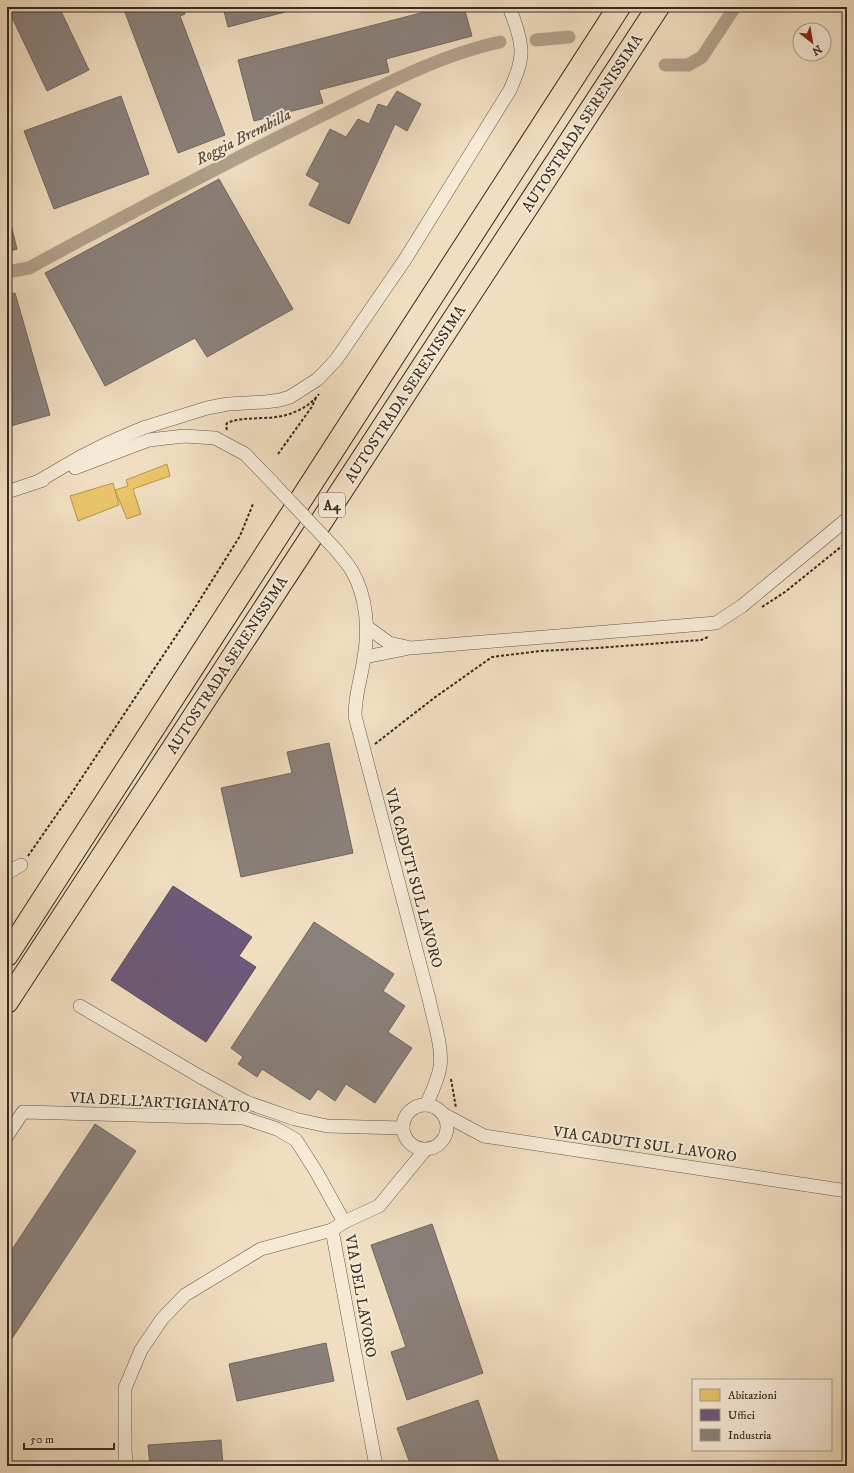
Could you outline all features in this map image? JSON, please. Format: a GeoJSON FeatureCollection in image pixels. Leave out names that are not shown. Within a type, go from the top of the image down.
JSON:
{"type":"FeatureCollection","features":[{"type":"Feature","properties":{"kind":"highway","name":"AUTOSTRADA SERENISSIMA"},"geometry":{"type":"LineString","coordinates":[[7,955],[619,7]]}},
{"type":"Feature","properties":{"kind":"highway","name":"AUTOSTRADA SERENISSIMA"},"geometry":{"type":"LineString","coordinates":[[7,1002],[658,7]]}},
{"type":"Feature","properties":{"kind":"street"},"geometry":{"type":"LineString","coordinates":[[7,492],[36,482],[80,457],[143,428],[207,408],[228,404],[280,400],[290,397],[318,378],[336,360],[406,258],[510,90],[518,68],[521,50],[509,7]]}},
{"type":"Feature","properties":{"kind":"street","name":"VIA CADUTI SUL LAVORO"},"geometry":{"type":"LineString","coordinates":[[36,482],[150,440],[184,436],[215,438],[245,454],[337,551],[352,571],[363,598],[367,627],[365,657],[355,700],[355,716],[429,999],[439,1046],[441,1065],[426,1105],[439,1109],[443,1114],[484,1136],[847,1190]]}},
{"type":"Feature","properties":{"kind":"street"},"geometry":{"type":"LineString","coordinates":[[365,657],[410,648],[716,623],[742,606],[847,519]]}},
{"type":"Feature","properties":{"kind":"street"},"geometry":{"type":"LineString","coordinates":[[367,627],[389,643],[410,648]]}},
{"type":"Feature","properties":{"kind":"street"},"geometry":{"type":"LineString","coordinates":[[7,873],[21,865]]}},
{"type":"Feature","properties":{"kind":"street"},"geometry":{"type":"LineString","coordinates":[[80,1006],[246,1102],[295,1119],[327,1126],[403,1128]]}},
{"type":"Feature","properties":{"kind":"street"},"geometry":{"type":"LineString","coordinates":[[426,1105],[412,1109],[407,1114],[404,1121],[403,1128],[407,1141],[418,1148],[424,1150],[432,1149],[443,1141],[448,1128],[443,1114]]}},
{"type":"Feature","properties":{"kind":"street","name":"VIA DELL'ARTIGIANATO"},"geometry":{"type":"LineString","coordinates":[[7,1136],[23,1112],[244,1118],[277,1129],[296,1140],[317,1173],[344,1222]]}},
{"type":"Feature","properties":{"kind":"street","name":"VIA DEL LAVORO"},"geometry":{"type":"LineString","coordinates":[[376,1466],[332,1230],[344,1222],[379,1206],[424,1150]]}},
{"type":"Feature","properties":{"kind":"street"},"geometry":{"type":"LineString","coordinates":[[126,1466],[125,1388],[141,1350],[162,1320],[185,1295],[261,1249],[332,1230]]}},
{"type":"Feature","properties":{"kind":"path"},"geometry":{"type":"LineString","coordinates":[[278,454],[311,408],[317,397]]}},
{"type":"Feature","properties":{"kind":"path"},"geometry":{"type":"LineString","coordinates":[[21,865],[120,722],[240,536],[253,504]]}},
{"type":"Feature","properties":{"kind":"path"},"geometry":{"type":"LineString","coordinates":[[761,608],[785,592],[847,542]]}},
{"type":"Feature","properties":{"kind":"path"},"geometry":{"type":"LineString","coordinates":[[375,744],[434,698],[492,657],[540,651],[700,640],[712,636]]}},
{"type":"Feature","properties":{"kind":"path"},"geometry":{"type":"LineString","coordinates":[[451,1078],[458,1112]]}},
{"type":"Feature","properties":{"kind":"building: Abitazioni"},"geometry":{"type":"Polygon","coordinates":[[[167,464],[170,476],[133,489],[141,514],[127,519],[115,490],[128,486],[126,480],[167,464]]]}},
{"type":"Feature","properties":{"kind":"building: Abitazioni"},"geometry":{"type":"Polygon","coordinates":[[[113,483],[119,505],[78,521],[70,496],[113,483]]]}},
{"type":"Feature","properties":{"kind":"building: Uffici"},"geometry":{"type":"Polygon","coordinates":[[[173,886],[252,937],[239,956],[256,967],[206,1042],[111,980],[173,886]]]}},
{"type":"Feature","properties":{"kind":"building: Industria"},"geometry":{"type":"Polygon","coordinates":[[[7,7],[59,7],[89,70],[47,91],[7,7]]]}},
{"type":"Feature","properties":{"kind":"building: Industria"},"geometry":{"type":"Polygon","coordinates":[[[123,7],[183,7],[185,14],[180,16],[225,135],[178,153],[123,7]]]}},
{"type":"Feature","properties":{"kind":"building: Industria"},"geometry":{"type":"Polygon","coordinates":[[[223,7],[304,7],[228,27],[223,7]]]}},
{"type":"Feature","properties":{"kind":"building: Industria"},"geometry":{"type":"Polygon","coordinates":[[[444,7],[464,7],[472,36],[386,59],[389,72],[319,90],[323,103],[254,121],[238,60],[444,7]]]}},
{"type":"Feature","properties":{"kind":"building: Industria"},"geometry":{"type":"Polygon","coordinates":[[[397,91],[421,104],[407,131],[395,124],[349,224],[309,205],[320,183],[306,175],[330,129],[346,137],[358,119],[369,124],[378,104],[387,107],[397,91]]]}},
{"type":"Feature","properties":{"kind":"building: Industria"},"geometry":{"type":"Polygon","coordinates":[[[121,96],[149,174],[54,209],[24,131],[121,96]]]}},
{"type":"Feature","properties":{"kind":"building: Industria"},"geometry":{"type":"Polygon","coordinates":[[[219,179],[293,309],[207,357],[195,338],[105,386],[45,273],[219,179]]]}},
{"type":"Feature","properties":{"kind":"building: Industria"},"geometry":{"type":"Polygon","coordinates":[[[7,209],[17,249],[7,252],[7,209]]]}},
{"type":"Feature","properties":{"kind":"building: Industria"},"geometry":{"type":"Polygon","coordinates":[[[15,293],[50,415],[7,427],[7,295],[15,293]]]}},
{"type":"Feature","properties":{"kind":"building: Industria"},"geometry":{"type":"Polygon","coordinates":[[[329,743],[353,853],[241,877],[221,788],[292,773],[287,752],[329,743]]]}},
{"type":"Feature","properties":{"kind":"building: Industria"},"geometry":{"type":"Polygon","coordinates":[[[314,922],[394,974],[383,991],[405,1006],[388,1032],[412,1048],[375,1103],[346,1084],[335,1101],[318,1089],[310,1100],[262,1069],[257,1077],[238,1064],[243,1057],[231,1048],[314,922]]]}},
{"type":"Feature","properties":{"kind":"building: Industria"},"geometry":{"type":"Polygon","coordinates":[[[95,1124],[136,1151],[7,1346],[7,1257],[95,1124]]]}},
{"type":"Feature","properties":{"kind":"building: Industria"},"geometry":{"type":"Polygon","coordinates":[[[432,1224],[483,1373],[407,1400],[391,1352],[406,1347],[371,1245],[432,1224]]]}},
{"type":"Feature","properties":{"kind":"building: Industria"},"geometry":{"type":"Polygon","coordinates":[[[326,1343],[334,1381],[237,1401],[229,1364],[326,1343]]]}},
{"type":"Feature","properties":{"kind":"building: Industria"},"geometry":{"type":"Polygon","coordinates":[[[478,1400],[500,1466],[411,1466],[397,1428],[478,1400]]]}},
{"type":"Feature","properties":{"kind":"building: Industria"},"geometry":{"type":"Polygon","coordinates":[[[221,1440],[223,1466],[150,1466],[148,1445],[221,1440]]]}},
{"type":"Feature","properties":{"kind":"building: Industria"},"geometry":{"type":"Polygon","coordinates":[[[346,1463],[346,1466],[323,1466],[323,1465],[346,1463]]]}},
{"type":"Feature","properties":{"kind":"waterway","name":"Roggia Brembilla"},"geometry":{"type":"LineString","coordinates":[[665,65],[688,65],[702,57],[735,7]]}},
{"type":"Feature","properties":{"kind":"waterway","name":"Roggia Brembilla"},"geometry":{"type":"LineString","coordinates":[[536,40],[569,37]]}},
{"type":"Feature","properties":{"kind":"waterway","name":"Roggia Brembilla"},"geometry":{"type":"LineString","coordinates":[[7,272],[29,268],[275,139],[403,76],[451,56],[500,42]]}}]}
